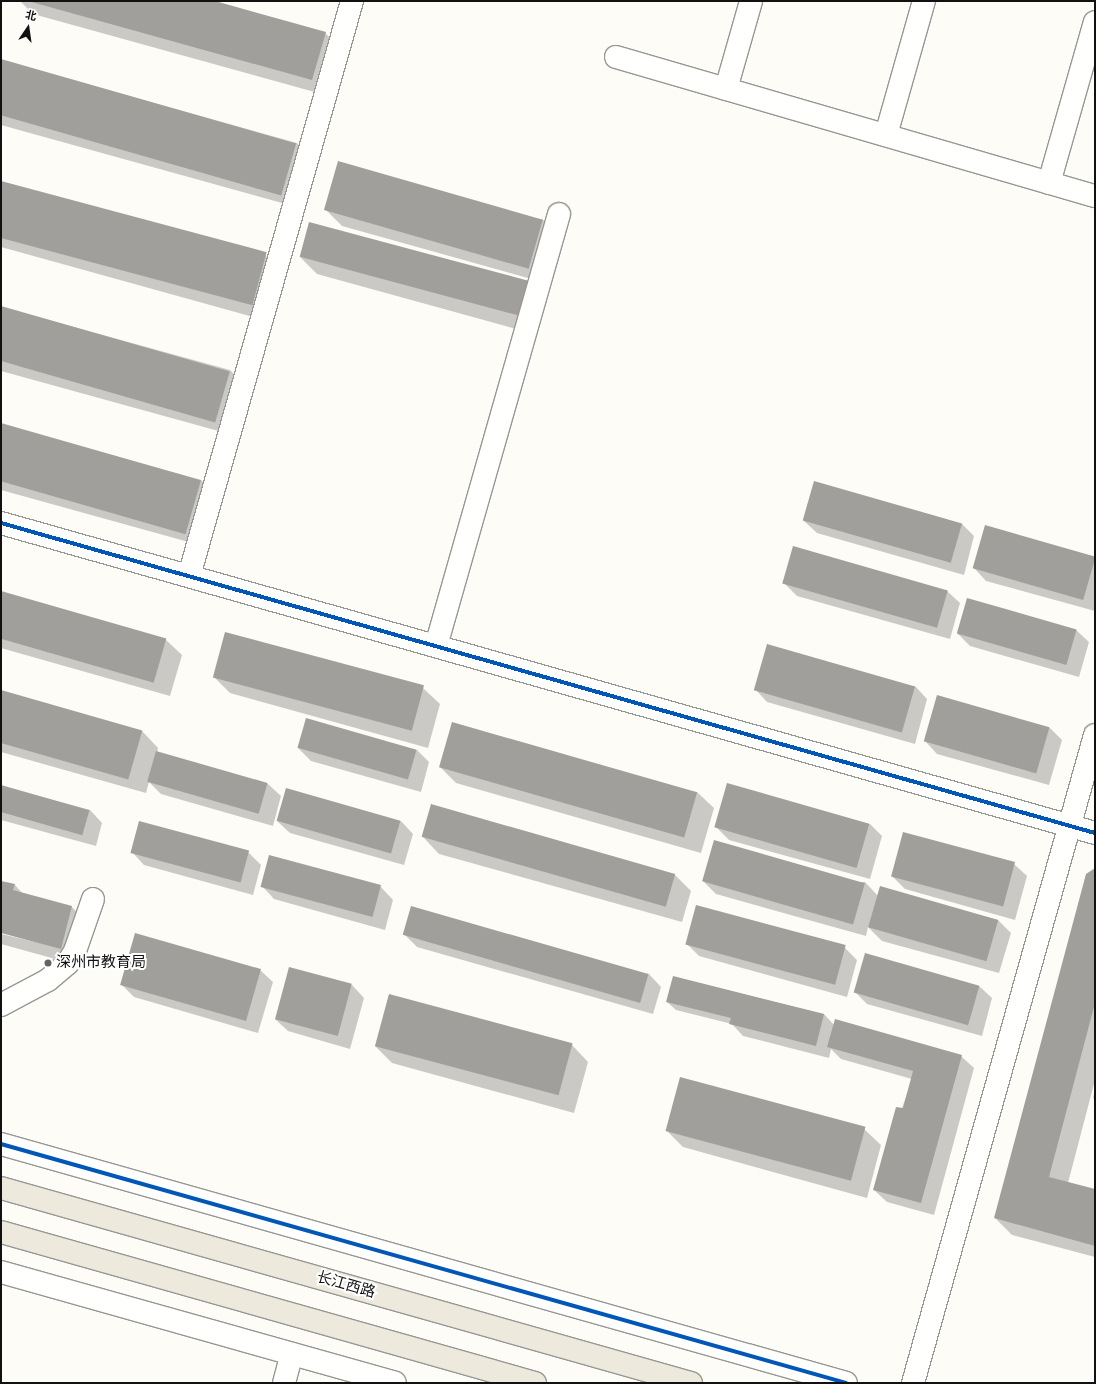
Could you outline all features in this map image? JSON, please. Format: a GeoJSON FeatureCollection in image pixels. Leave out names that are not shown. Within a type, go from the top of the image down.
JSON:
{"type":"FeatureCollection","features":[{"type":"Feature","properties":{"kind":"main road","name":"长江西路"},"geometry":{"type":"LineString","coordinates":[[1,1188],[691,1383]]}},
{"type":"Feature","properties":{"kind":"main road"},"geometry":{"type":"LineString","coordinates":[[1,1232],[535,1383]]}},
{"type":"Feature","properties":{"kind":"street"},"geometry":{"type":"LineString","coordinates":[[190,576],[352,1]]}},
{"type":"Feature","properties":{"kind":"street"},"geometry":{"type":"LineString","coordinates":[[726,89],[751,1]]}},
{"type":"Feature","properties":{"kind":"street"},"geometry":{"type":"LineString","coordinates":[[886,136],[924,1]]}},
{"type":"Feature","properties":{"kind":"street"},"geometry":{"type":"LineString","coordinates":[[1049,183],[1095,22]]}},
{"type":"Feature","properties":{"kind":"street"},"geometry":{"type":"LineString","coordinates":[[616,57],[1095,196]]}},
{"type":"Feature","properties":{"kind":"street"},"geometry":{"type":"LineString","coordinates":[[436,646],[560,214]]}},
{"type":"Feature","properties":{"kind":"street"},"geometry":{"type":"LineString","coordinates":[[1,523],[1095,833]]}},
{"type":"Feature","properties":{"kind":"street"},"geometry":{"type":"LineString","coordinates":[[913,1383],[1095,735]]}},
{"type":"Feature","properties":{"kind":"street"},"geometry":{"type":"LineString","coordinates":[[1,1005],[48,980],[67,964],[75,951],[93,898]]}},
{"type":"Feature","properties":{"kind":"street"},"geometry":{"type":"LineString","coordinates":[[1,1144],[846,1383]]}},
{"type":"Feature","properties":{"kind":"street"},"geometry":{"type":"LineString","coordinates":[[1,1272],[395,1383]]}},
{"type":"Feature","properties":{"kind":"street"},"geometry":{"type":"LineString","coordinates":[[284,1383],[292,1354]]}},
{"type":"Feature","properties":{"kind":"building"},"geometry":{"type":"Polygon","coordinates":[[[28,1],[215,1],[326,32],[312,80],[28,1]]]}},
{"type":"Feature","properties":{"kind":"building"},"geometry":{"type":"Polygon","coordinates":[[[1,59],[296,144],[281,196],[1,115],[1,59]]]}},
{"type":"Feature","properties":{"kind":"building"},"geometry":{"type":"Polygon","coordinates":[[[338,161],[543,220],[529,269],[324,210],[338,161]]]}},
{"type":"Feature","properties":{"kind":"building"},"geometry":{"type":"Polygon","coordinates":[[[1,181],[267,252],[252,305],[1,238],[1,181]]]}},
{"type":"Feature","properties":{"kind":"building"},"geometry":{"type":"Polygon","coordinates":[[[309,222],[528,281],[519,316],[300,257],[309,222]]]}},
{"type":"Feature","properties":{"kind":"building"},"geometry":{"type":"Polygon","coordinates":[[[1,306],[230,372],[215,423],[1,361],[1,306]]]}},
{"type":"Feature","properties":{"kind":"building"},"geometry":{"type":"Polygon","coordinates":[[[1,423],[201,480],[186,534],[1,481],[1,423]]]}},
{"type":"Feature","properties":{"kind":"building"},"geometry":{"type":"Polygon","coordinates":[[[814,481],[962,523],[951,563],[803,520],[814,481]]]}},
{"type":"Feature","properties":{"kind":"building"},"geometry":{"type":"Polygon","coordinates":[[[985,525],[1095,557],[1083,600],[973,568],[985,525]]]}},
{"type":"Feature","properties":{"kind":"building"},"geometry":{"type":"Polygon","coordinates":[[[793,546],[948,590],[937,628],[782,583],[793,546]]]}},
{"type":"Feature","properties":{"kind":"building"},"geometry":{"type":"Polygon","coordinates":[[[1,591],[166,638],[154,683],[1,639],[1,591]]]}},
{"type":"Feature","properties":{"kind":"building"},"geometry":{"type":"Polygon","coordinates":[[[967,598],[1077,629],[1066,665],[957,634],[967,598]]]}},
{"type":"Feature","properties":{"kind":"building"},"geometry":{"type":"Polygon","coordinates":[[[225,632],[424,685],[412,731],[213,677],[225,632]]]}},
{"type":"Feature","properties":{"kind":"building"},"geometry":{"type":"Polygon","coordinates":[[[767,644],[915,686],[902,733],[754,690],[767,644]]]}},
{"type":"Feature","properties":{"kind":"building"},"geometry":{"type":"Polygon","coordinates":[[[1,690],[142,731],[128,780],[1,743],[1,690]]]}},
{"type":"Feature","properties":{"kind":"building"},"geometry":{"type":"Polygon","coordinates":[[[937,695],[1049,727],[1036,773],[924,741],[937,695]]]}},
{"type":"Feature","properties":{"kind":"building"},"geometry":{"type":"Polygon","coordinates":[[[306,718],[417,750],[408,779],[297,748],[306,718]]]}},
{"type":"Feature","properties":{"kind":"building"},"geometry":{"type":"Polygon","coordinates":[[[452,722],[697,792],[684,837],[439,767],[452,722]]]}},
{"type":"Feature","properties":{"kind":"building"},"geometry":{"type":"Polygon","coordinates":[[[156,751],[268,783],[259,814],[147,782],[156,751]]]}},
{"type":"Feature","properties":{"kind":"building"},"geometry":{"type":"Polygon","coordinates":[[[727,783],[869,824],[857,868],[714,827],[727,783]]]}},
{"type":"Feature","properties":{"kind":"building"},"geometry":{"type":"Polygon","coordinates":[[[1,785],[89,810],[82,835],[1,812],[1,785]]]}},
{"type":"Feature","properties":{"kind":"building"},"geometry":{"type":"Polygon","coordinates":[[[286,788],[400,821],[391,853],[277,821],[286,788]]]}},
{"type":"Feature","properties":{"kind":"building"},"geometry":{"type":"Polygon","coordinates":[[[431,804],[675,874],[666,907],[422,837],[431,804]]]}},
{"type":"Feature","properties":{"kind":"building"},"geometry":{"type":"Polygon","coordinates":[[[139,821],[249,851],[241,882],[130,853],[139,821]]]}},
{"type":"Feature","properties":{"kind":"building"},"geometry":{"type":"Polygon","coordinates":[[[903,832],[1015,862],[1003,906],[891,876],[903,832]]]}},
{"type":"Feature","properties":{"kind":"building"},"geometry":{"type":"Polygon","coordinates":[[[714,840],[865,883],[853,925],[702,881],[714,840]]]}},
{"type":"Feature","properties":{"kind":"building"},"geometry":{"type":"Polygon","coordinates":[[[269,855],[381,885],[373,917],[260,887],[269,855]]]}},
{"type":"Feature","properties":{"kind":"building"},"geometry":{"type":"Polygon","coordinates":[[[1095,868],[1095,1003],[1049,1177],[1095,1189],[1095,1246],[994,1218],[1086,874],[1095,868]]]}},
{"type":"Feature","properties":{"kind":"building"},"geometry":{"type":"Polygon","coordinates":[[[1,881],[15,884],[13,890],[72,906],[61,949],[1,933],[1,881]]]}},
{"type":"Feature","properties":{"kind":"building"},"geometry":{"type":"Polygon","coordinates":[[[880,886],[998,920],[986,961],[868,927],[880,886]]]}},
{"type":"Feature","properties":{"kind":"building"},"geometry":{"type":"Polygon","coordinates":[[[696,905],[846,945],[835,985],[685,945],[696,905]]]}},
{"type":"Feature","properties":{"kind":"building"},"geometry":{"type":"Polygon","coordinates":[[[411,906],[648,974],[640,1003],[403,935],[411,906]]]}},
{"type":"Feature","properties":{"kind":"building"},"geometry":{"type":"Polygon","coordinates":[[[135,933],[261,969],[246,1021],[120,985],[135,933]]]}},
{"type":"Feature","properties":{"kind":"building"},"geometry":{"type":"Polygon","coordinates":[[[865,953],[979,986],[968,1025],[854,992],[865,953]]]}},
{"type":"Feature","properties":{"kind":"building"},"geometry":{"type":"Polygon","coordinates":[[[289,967],[352,984],[338,1036],[275,1019],[289,967]]]}},
{"type":"Feature","properties":{"kind":"building"},"geometry":{"type":"Polygon","coordinates":[[[673,976],[824,1014],[816,1046],[729,1024],[731,1018],[666,1002],[673,976]]]}},
{"type":"Feature","properties":{"kind":"building"},"geometry":{"type":"Polygon","coordinates":[[[389,994],[573,1043],[559,1095],[375,1046],[389,994]]]}},
{"type":"Feature","properties":{"kind":"building"},"geometry":{"type":"Polygon","coordinates":[[[835,1019],[962,1055],[921,1203],[873,1190],[896,1107],[903,1108],[913,1071],[827,1047],[835,1019]]]}},
{"type":"Feature","properties":{"kind":"building"},"geometry":{"type":"Polygon","coordinates":[[[680,1077],[865,1127],[851,1181],[666,1131],[680,1077]]]}},
{"type":"Feature","properties":{"kind":"cycle path"},"geometry":{"type":"LineString","coordinates":[[1,523],[1095,833]]}},
{"type":"Feature","properties":{"kind":"cycle path"},"geometry":{"type":"LineString","coordinates":[[1,1144],[846,1383]]}},
{"type":"Feature","properties":{"kind":"place","name":"深州市教育局"},"geometry":{"type":"Point","coordinates":[48,963]}}]}
